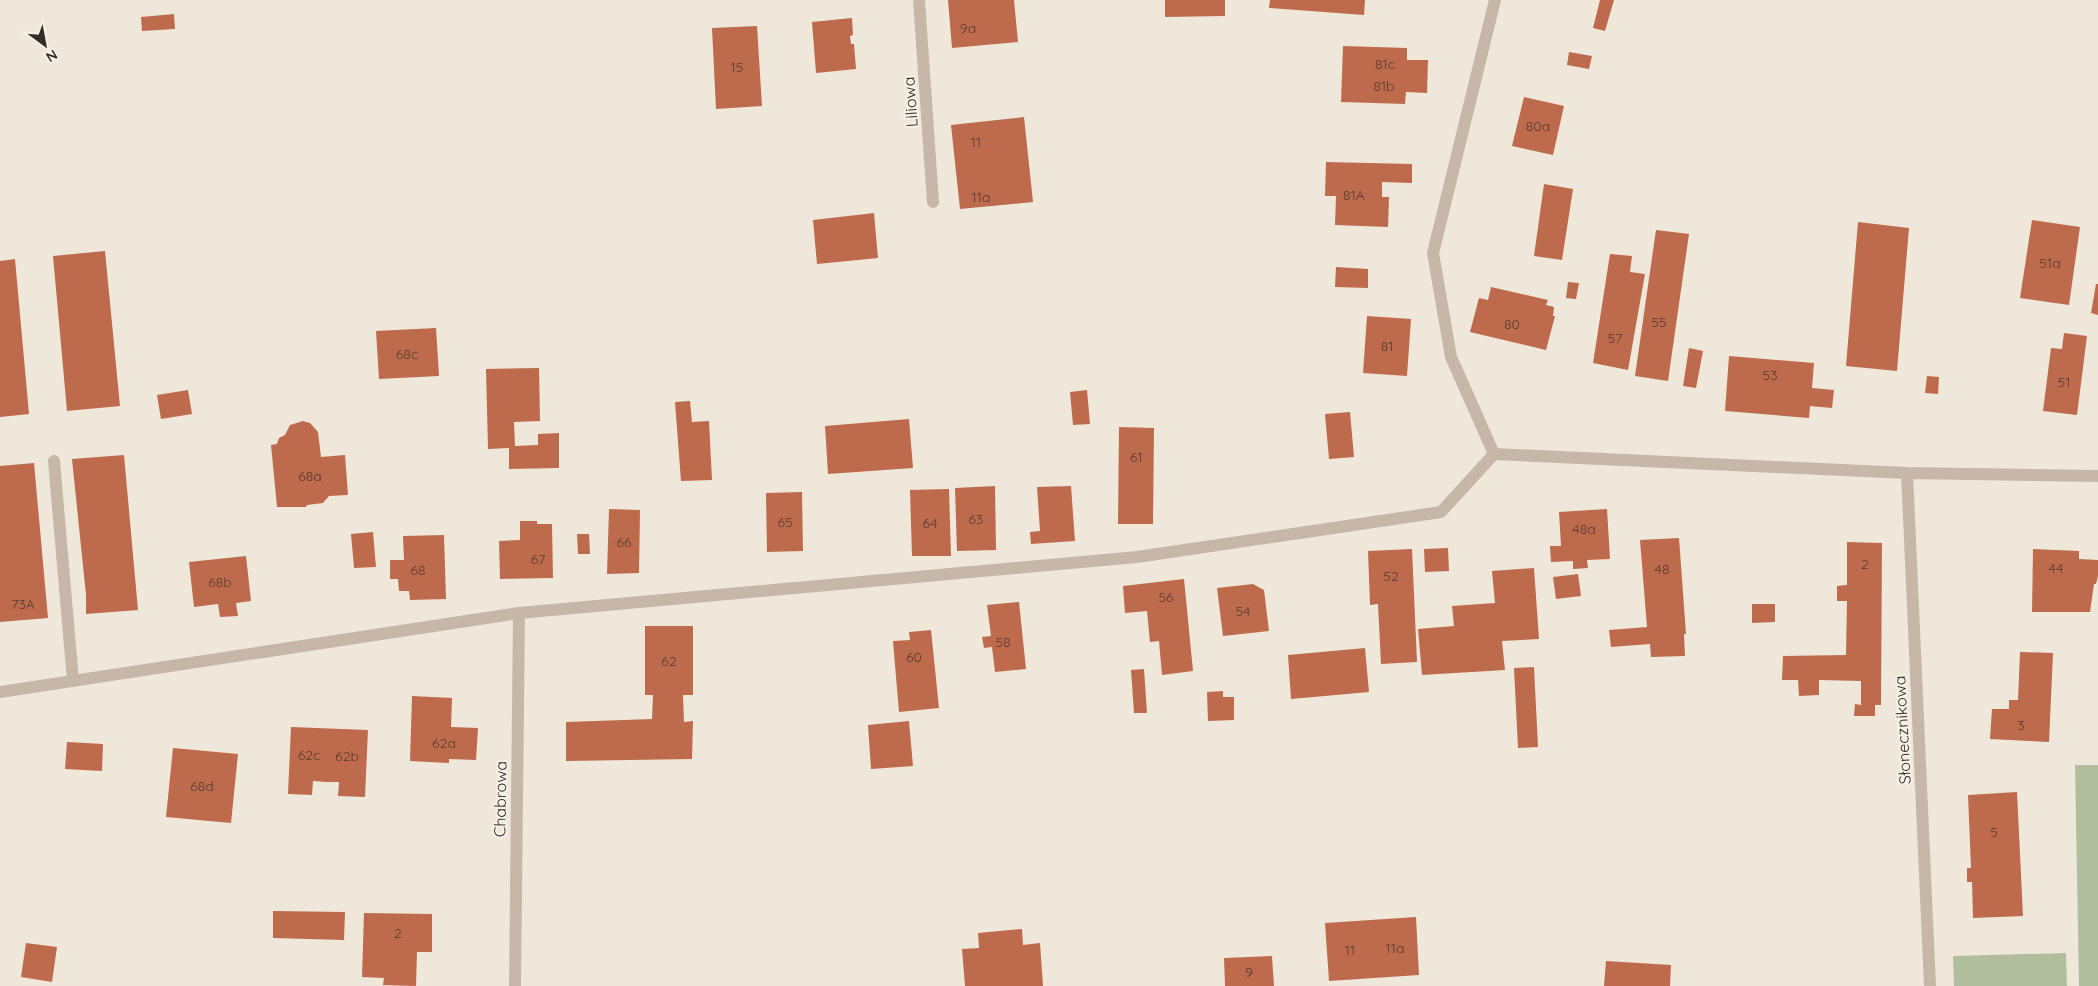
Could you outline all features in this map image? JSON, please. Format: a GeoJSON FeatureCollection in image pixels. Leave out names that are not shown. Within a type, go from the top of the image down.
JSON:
{"type":"FeatureCollection","features":[{"type":"Feature","properties":{"kind":"street","name":"Liliowa"},"geometry":{"type":"LineString","coordinates":[[920,0],[933,202]]}},
{"type":"Feature","properties":{"kind":"street"},"geometry":{"type":"LineString","coordinates":[[1494,454],[1451,357],[1433,253],[1495,0]]}},
{"type":"Feature","properties":{"kind":"street"},"geometry":{"type":"LineString","coordinates":[[1494,454],[1907,474],[2098,476]]}},
{"type":"Feature","properties":{"kind":"street"},"geometry":{"type":"LineString","coordinates":[[0,692],[519,613],[1137,557],[1441,512],[1494,454]]}},
{"type":"Feature","properties":{"kind":"street"},"geometry":{"type":"LineString","coordinates":[[54,461],[73,681]]}},
{"type":"Feature","properties":{"kind":"street","name":"Słonecznikowa"},"geometry":{"type":"LineString","coordinates":[[1907,474],[1930,986]]}},
{"type":"Feature","properties":{"kind":"street","name":"Chabrowa"},"geometry":{"type":"LineString","coordinates":[[514,986],[519,613]]}},
{"type":"Feature","properties":{"kind":"green space"},"geometry":{"type":"Polygon","coordinates":[[[2075,765],[2098,765],[2098,986],[2079,986],[2075,765]]]}},
{"type":"Feature","properties":{"kind":"green space"},"geometry":{"type":"Polygon","coordinates":[[[2066,953],[2067,986],[1954,986],[1953,956],[2066,953]]]}},
{"type":"Feature","properties":{"kind":"building"},"geometry":{"type":"Polygon","coordinates":[[[948,0],[1014,0],[1018,42],[952,48],[948,0]]]}},
{"type":"Feature","properties":{"kind":"building"},"geometry":{"type":"Polygon","coordinates":[[[1165,0],[1225,0],[1225,16],[1165,17],[1165,0]]]}},
{"type":"Feature","properties":{"kind":"building"},"geometry":{"type":"Polygon","coordinates":[[[1270,0],[1365,0],[1364,15],[1269,8],[1270,0]]]}},
{"type":"Feature","properties":{"kind":"building"},"geometry":{"type":"Polygon","coordinates":[[[1600,0],[1614,0],[1605,31],[1593,28],[1600,0]]]}},
{"type":"Feature","properties":{"kind":"building"},"geometry":{"type":"Polygon","coordinates":[[[174,14],[175,29],[142,31],[141,17],[174,14]]]}},
{"type":"Feature","properties":{"kind":"building"},"geometry":{"type":"Polygon","coordinates":[[[852,18],[853,35],[850,36],[851,44],[854,44],[856,69],[816,73],[812,22],[852,18]]]}},
{"type":"Feature","properties":{"kind":"building"},"geometry":{"type":"Polygon","coordinates":[[[757,26],[762,106],[716,109],[712,28],[757,26]]]}},
{"type":"Feature","properties":{"kind":"building"},"geometry":{"type":"Polygon","coordinates":[[[1343,46],[1407,48],[1407,60],[1428,60],[1427,93],[1406,92],[1405,104],[1341,102],[1343,46]]]}},
{"type":"Feature","properties":{"kind":"building"},"geometry":{"type":"Polygon","coordinates":[[[1569,52],[1592,56],[1589,69],[1567,65],[1569,52]]]}},
{"type":"Feature","properties":{"kind":"building"},"geometry":{"type":"Polygon","coordinates":[[[1524,97],[1564,106],[1553,155],[1512,146],[1524,97]]]}},
{"type":"Feature","properties":{"kind":"building"},"geometry":{"type":"Polygon","coordinates":[[[1024,117],[1033,202],[960,209],[951,125],[1024,117]]]}},
{"type":"Feature","properties":{"kind":"building"},"geometry":{"type":"Polygon","coordinates":[[[1326,162],[1412,164],[1412,183],[1382,182],[1382,197],[1389,197],[1388,227],[1335,225],[1336,196],[1325,196],[1326,162]]]}},
{"type":"Feature","properties":{"kind":"building"},"geometry":{"type":"Polygon","coordinates":[[[1544,184],[1573,189],[1562,260],[1534,256],[1544,184]]]}},
{"type":"Feature","properties":{"kind":"building"},"geometry":{"type":"Polygon","coordinates":[[[874,213],[878,258],[817,264],[813,220],[874,213]]]}},
{"type":"Feature","properties":{"kind":"building"},"geometry":{"type":"Polygon","coordinates":[[[2032,220],[2080,227],[2069,305],[2020,298],[2032,220]]]}},
{"type":"Feature","properties":{"kind":"building"},"geometry":{"type":"Polygon","coordinates":[[[1858,222],[1909,228],[1897,371],[1846,366],[1858,222]]]}},
{"type":"Feature","properties":{"kind":"building"},"geometry":{"type":"Polygon","coordinates":[[[1656,230],[1689,234],[1668,381],[1635,376],[1656,230]]]}},
{"type":"Feature","properties":{"kind":"building"},"geometry":{"type":"Polygon","coordinates":[[[105,251],[120,406],[67,411],[53,256],[105,251]]]}},
{"type":"Feature","properties":{"kind":"building"},"geometry":{"type":"Polygon","coordinates":[[[1610,254],[1632,256],[1630,272],[1645,274],[1628,370],[1593,363],[1610,254]]]}},
{"type":"Feature","properties":{"kind":"building"},"geometry":{"type":"Polygon","coordinates":[[[15,259],[29,414],[0,417],[0,261],[15,259]]]}},
{"type":"Feature","properties":{"kind":"building"},"geometry":{"type":"Polygon","coordinates":[[[1336,267],[1368,269],[1368,288],[1335,287],[1336,267]]]}},
{"type":"Feature","properties":{"kind":"building"},"geometry":{"type":"Polygon","coordinates":[[[1568,282],[1579,283],[1576,299],[1566,298],[1568,282]]]}},
{"type":"Feature","properties":{"kind":"building"},"geometry":{"type":"Polygon","coordinates":[[[2096,284],[2098,284],[2098,315],[2091,313],[2096,284]]]}},
{"type":"Feature","properties":{"kind":"building"},"geometry":{"type":"Polygon","coordinates":[[[1491,287],[1548,300],[1546,305],[1554,307],[1553,316],[1555,316],[1546,350],[1470,332],[1479,298],[1488,300],[1491,287]]]}},
{"type":"Feature","properties":{"kind":"building"},"geometry":{"type":"Polygon","coordinates":[[[1367,316],[1411,319],[1407,376],[1363,373],[1367,316]]]}},
{"type":"Feature","properties":{"kind":"building"},"geometry":{"type":"Polygon","coordinates":[[[436,328],[439,376],[379,379],[376,331],[436,328]]]}},
{"type":"Feature","properties":{"kind":"building"},"geometry":{"type":"Polygon","coordinates":[[[2064,333],[2087,336],[2077,415],[2043,411],[2051,348],[2062,349],[2064,333]]]}},
{"type":"Feature","properties":{"kind":"building"},"geometry":{"type":"Polygon","coordinates":[[[1689,348],[1703,351],[1696,388],[1683,386],[1689,348]]]}},
{"type":"Feature","properties":{"kind":"building"},"geometry":{"type":"Polygon","coordinates":[[[1729,356],[1814,363],[1812,388],[1834,390],[1832,408],[1810,406],[1809,418],[1725,411],[1729,356]]]}},
{"type":"Feature","properties":{"kind":"building"},"geometry":{"type":"Polygon","coordinates":[[[539,368],[540,421],[514,422],[515,446],[538,445],[538,434],[559,433],[559,468],[509,469],[509,448],[488,449],[486,369],[539,368]]]}},
{"type":"Feature","properties":{"kind":"building"},"geometry":{"type":"Polygon","coordinates":[[[1927,376],[1939,377],[1938,394],[1925,393],[1927,376]]]}},
{"type":"Feature","properties":{"kind":"building"},"geometry":{"type":"Polygon","coordinates":[[[188,390],[192,414],[161,419],[157,395],[188,390]]]}},
{"type":"Feature","properties":{"kind":"building"},"geometry":{"type":"Polygon","coordinates":[[[1087,390],[1090,424],[1073,425],[1070,392],[1087,390]]]}},
{"type":"Feature","properties":{"kind":"building"},"geometry":{"type":"Polygon","coordinates":[[[690,401],[692,422],[709,421],[712,480],[681,481],[675,402],[690,401]]]}},
{"type":"Feature","properties":{"kind":"building"},"geometry":{"type":"Polygon","coordinates":[[[1350,412],[1354,457],[1329,459],[1325,414],[1350,412]]]}},
{"type":"Feature","properties":{"kind":"building"},"geometry":{"type":"Polygon","coordinates":[[[909,419],[913,468],[828,474],[825,426],[909,419]]]}},
{"type":"Feature","properties":{"kind":"building"},"geometry":{"type":"Polygon","coordinates":[[[303,421],[310,423],[318,432],[321,457],[345,455],[348,495],[329,496],[323,503],[307,505],[306,507],[277,507],[271,445],[277,444],[279,438],[285,435],[290,425],[303,421]]]}},
{"type":"Feature","properties":{"kind":"building"},"geometry":{"type":"Polygon","coordinates":[[[1119,427],[1154,428],[1153,524],[1118,524],[1119,427]]]}},
{"type":"Feature","properties":{"kind":"building"},"geometry":{"type":"Polygon","coordinates":[[[124,455],[138,610],[86,614],[86,595],[72,459],[124,455]]]}},
{"type":"Feature","properties":{"kind":"building"},"geometry":{"type":"Polygon","coordinates":[[[34,463],[48,618],[0,622],[0,466],[34,463]]]}},
{"type":"Feature","properties":{"kind":"building"},"geometry":{"type":"Polygon","coordinates":[[[995,486],[996,550],[957,551],[955,488],[995,486]]]}},
{"type":"Feature","properties":{"kind":"building"},"geometry":{"type":"Polygon","coordinates":[[[1071,486],[1075,541],[1031,544],[1030,532],[1040,531],[1037,487],[1071,486]]]}},
{"type":"Feature","properties":{"kind":"building"},"geometry":{"type":"Polygon","coordinates":[[[949,489],[951,556],[912,556],[910,490],[949,489]]]}},
{"type":"Feature","properties":{"kind":"building"},"geometry":{"type":"Polygon","coordinates":[[[802,492],[803,551],[767,552],[766,493],[802,492]]]}},
{"type":"Feature","properties":{"kind":"building"},"geometry":{"type":"Polygon","coordinates":[[[609,509],[640,510],[639,573],[607,574],[609,509]]]}},
{"type":"Feature","properties":{"kind":"building"},"geometry":{"type":"Polygon","coordinates":[[[1607,509],[1610,559],[1587,560],[1588,568],[1573,569],[1573,561],[1551,562],[1550,546],[1561,546],[1559,512],[1607,509]]]}},
{"type":"Feature","properties":{"kind":"building"},"geometry":{"type":"Polygon","coordinates":[[[520,521],[537,521],[537,524],[552,524],[553,578],[500,579],[499,541],[520,540],[520,521]]]}},
{"type":"Feature","properties":{"kind":"building"},"geometry":{"type":"Polygon","coordinates":[[[373,532],[376,567],[354,568],[351,534],[373,532]]]}},
{"type":"Feature","properties":{"kind":"building"},"geometry":{"type":"Polygon","coordinates":[[[577,534],[589,534],[590,554],[578,554],[577,534]]]}},
{"type":"Feature","properties":{"kind":"building"},"geometry":{"type":"Polygon","coordinates":[[[444,535],[446,599],[410,600],[409,591],[399,591],[398,579],[390,579],[390,560],[404,560],[403,536],[444,535]]]}},
{"type":"Feature","properties":{"kind":"building"},"geometry":{"type":"Polygon","coordinates":[[[1679,538],[1686,634],[1684,634],[1685,656],[1651,657],[1650,644],[1611,647],[1609,630],[1647,627],[1640,540],[1679,538]]]}},
{"type":"Feature","properties":{"kind":"building"},"geometry":{"type":"Polygon","coordinates":[[[1847,542],[1882,543],[1881,705],[1875,705],[1875,716],[1854,716],[1855,704],[1861,705],[1861,681],[1819,680],[1819,695],[1799,696],[1798,680],[1782,680],[1783,656],[1846,655],[1847,601],[1837,601],[1837,586],[1847,585],[1847,542]]]}},
{"type":"Feature","properties":{"kind":"building"},"geometry":{"type":"Polygon","coordinates":[[[1448,548],[1449,571],[1425,572],[1424,549],[1448,548]]]}},
{"type":"Feature","properties":{"kind":"building"},"geometry":{"type":"Polygon","coordinates":[[[1412,549],[1417,662],[1381,664],[1378,604],[1370,605],[1368,551],[1412,549]]]}},
{"type":"Feature","properties":{"kind":"building"},"geometry":{"type":"Polygon","coordinates":[[[2033,549],[2079,551],[2079,559],[2098,560],[2098,576],[2096,584],[2094,584],[2090,612],[2032,612],[2033,549]]]}},
{"type":"Feature","properties":{"kind":"building"},"geometry":{"type":"Polygon","coordinates":[[[246,556],[251,601],[236,603],[238,616],[220,617],[218,604],[194,607],[189,562],[246,556]]]}},
{"type":"Feature","properties":{"kind":"building"},"geometry":{"type":"Polygon","coordinates":[[[1534,568],[1539,639],[1502,641],[1505,670],[1422,675],[1418,629],[1454,626],[1452,606],[1495,603],[1492,571],[1534,568]]]}},
{"type":"Feature","properties":{"kind":"building"},"geometry":{"type":"Polygon","coordinates":[[[1578,574],[1581,596],[1556,599],[1553,577],[1578,574]]]}},
{"type":"Feature","properties":{"kind":"building"},"geometry":{"type":"Polygon","coordinates":[[[1184,579],[1193,671],[1162,675],[1159,641],[1150,642],[1147,611],[1125,613],[1123,586],[1184,579]]]}},
{"type":"Feature","properties":{"kind":"building"},"geometry":{"type":"Polygon","coordinates":[[[1253,584],[1264,590],[1269,631],[1223,636],[1217,588],[1253,584]]]}},
{"type":"Feature","properties":{"kind":"building"},"geometry":{"type":"Polygon","coordinates":[[[1019,602],[1026,669],[995,672],[992,647],[984,648],[982,637],[991,636],[987,605],[1019,602]]]}},
{"type":"Feature","properties":{"kind":"building"},"geometry":{"type":"Polygon","coordinates":[[[1752,604],[1775,604],[1775,622],[1752,623],[1752,604]]]}},
{"type":"Feature","properties":{"kind":"building"},"geometry":{"type":"Polygon","coordinates":[[[645,626],[693,626],[693,695],[683,695],[684,722],[693,721],[692,759],[566,761],[566,722],[652,719],[653,695],[645,695],[645,626]]]}},
{"type":"Feature","properties":{"kind":"building"},"geometry":{"type":"Polygon","coordinates":[[[931,630],[939,708],[899,712],[893,641],[910,640],[909,632],[931,630]]]}},
{"type":"Feature","properties":{"kind":"building"},"geometry":{"type":"Polygon","coordinates":[[[1365,648],[1369,692],[1291,699],[1288,655],[1365,648]]]}},
{"type":"Feature","properties":{"kind":"building"},"geometry":{"type":"Polygon","coordinates":[[[2020,652],[2053,653],[2049,742],[1990,739],[1992,709],[2009,709],[2009,700],[2018,700],[2020,652]]]}},
{"type":"Feature","properties":{"kind":"building"},"geometry":{"type":"Polygon","coordinates":[[[1534,667],[1538,747],[1518,748],[1514,668],[1534,667]]]}},
{"type":"Feature","properties":{"kind":"building"},"geometry":{"type":"Polygon","coordinates":[[[1144,669],[1147,713],[1134,713],[1131,670],[1144,669]]]}},
{"type":"Feature","properties":{"kind":"building"},"geometry":{"type":"Polygon","coordinates":[[[1223,691],[1223,697],[1234,697],[1234,720],[1208,721],[1207,692],[1223,691]]]}},
{"type":"Feature","properties":{"kind":"building"},"geometry":{"type":"Polygon","coordinates":[[[412,696],[452,698],[451,727],[478,728],[476,760],[449,759],[449,763],[410,761],[412,696]]]}},
{"type":"Feature","properties":{"kind":"building"},"geometry":{"type":"Polygon","coordinates":[[[909,721],[913,766],[871,769],[868,725],[909,721]]]}},
{"type":"Feature","properties":{"kind":"building"},"geometry":{"type":"Polygon","coordinates":[[[291,727],[368,730],[365,797],[338,796],[339,782],[313,781],[312,795],[288,794],[291,727]]]}},
{"type":"Feature","properties":{"kind":"building"},"geometry":{"type":"Polygon","coordinates":[[[67,742],[103,744],[102,771],[65,769],[67,742]]]}},
{"type":"Feature","properties":{"kind":"building"},"geometry":{"type":"Polygon","coordinates":[[[173,748],[238,754],[231,823],[166,817],[173,748]]]}},
{"type":"Feature","properties":{"kind":"building"},"geometry":{"type":"Polygon","coordinates":[[[2017,792],[2023,916],[1973,918],[1972,882],[1967,882],[1967,868],[1971,868],[1968,795],[2017,792]]]}},
{"type":"Feature","properties":{"kind":"building"},"geometry":{"type":"Polygon","coordinates":[[[273,911],[345,912],[344,940],[273,938],[273,911]]]}},
{"type":"Feature","properties":{"kind":"building"},"geometry":{"type":"Polygon","coordinates":[[[364,913],[432,914],[432,952],[417,952],[416,986],[383,985],[384,978],[362,977],[364,913]]]}},
{"type":"Feature","properties":{"kind":"building"},"geometry":{"type":"Polygon","coordinates":[[[1416,917],[1419,975],[1329,981],[1325,923],[1416,917]]]}},
{"type":"Feature","properties":{"kind":"building"},"geometry":{"type":"Polygon","coordinates":[[[1022,929],[1023,945],[1040,943],[1043,986],[965,986],[962,949],[979,948],[978,933],[1022,929]]]}},
{"type":"Feature","properties":{"kind":"building"},"geometry":{"type":"Polygon","coordinates":[[[26,943],[57,947],[52,982],[21,977],[26,943]]]}},
{"type":"Feature","properties":{"kind":"building"},"geometry":{"type":"Polygon","coordinates":[[[1272,956],[1274,986],[1225,986],[1224,958],[1272,956]]]}},
{"type":"Feature","properties":{"kind":"building"},"geometry":{"type":"Polygon","coordinates":[[[1606,961],[1671,965],[1670,986],[1604,986],[1606,961]]]}}]}
